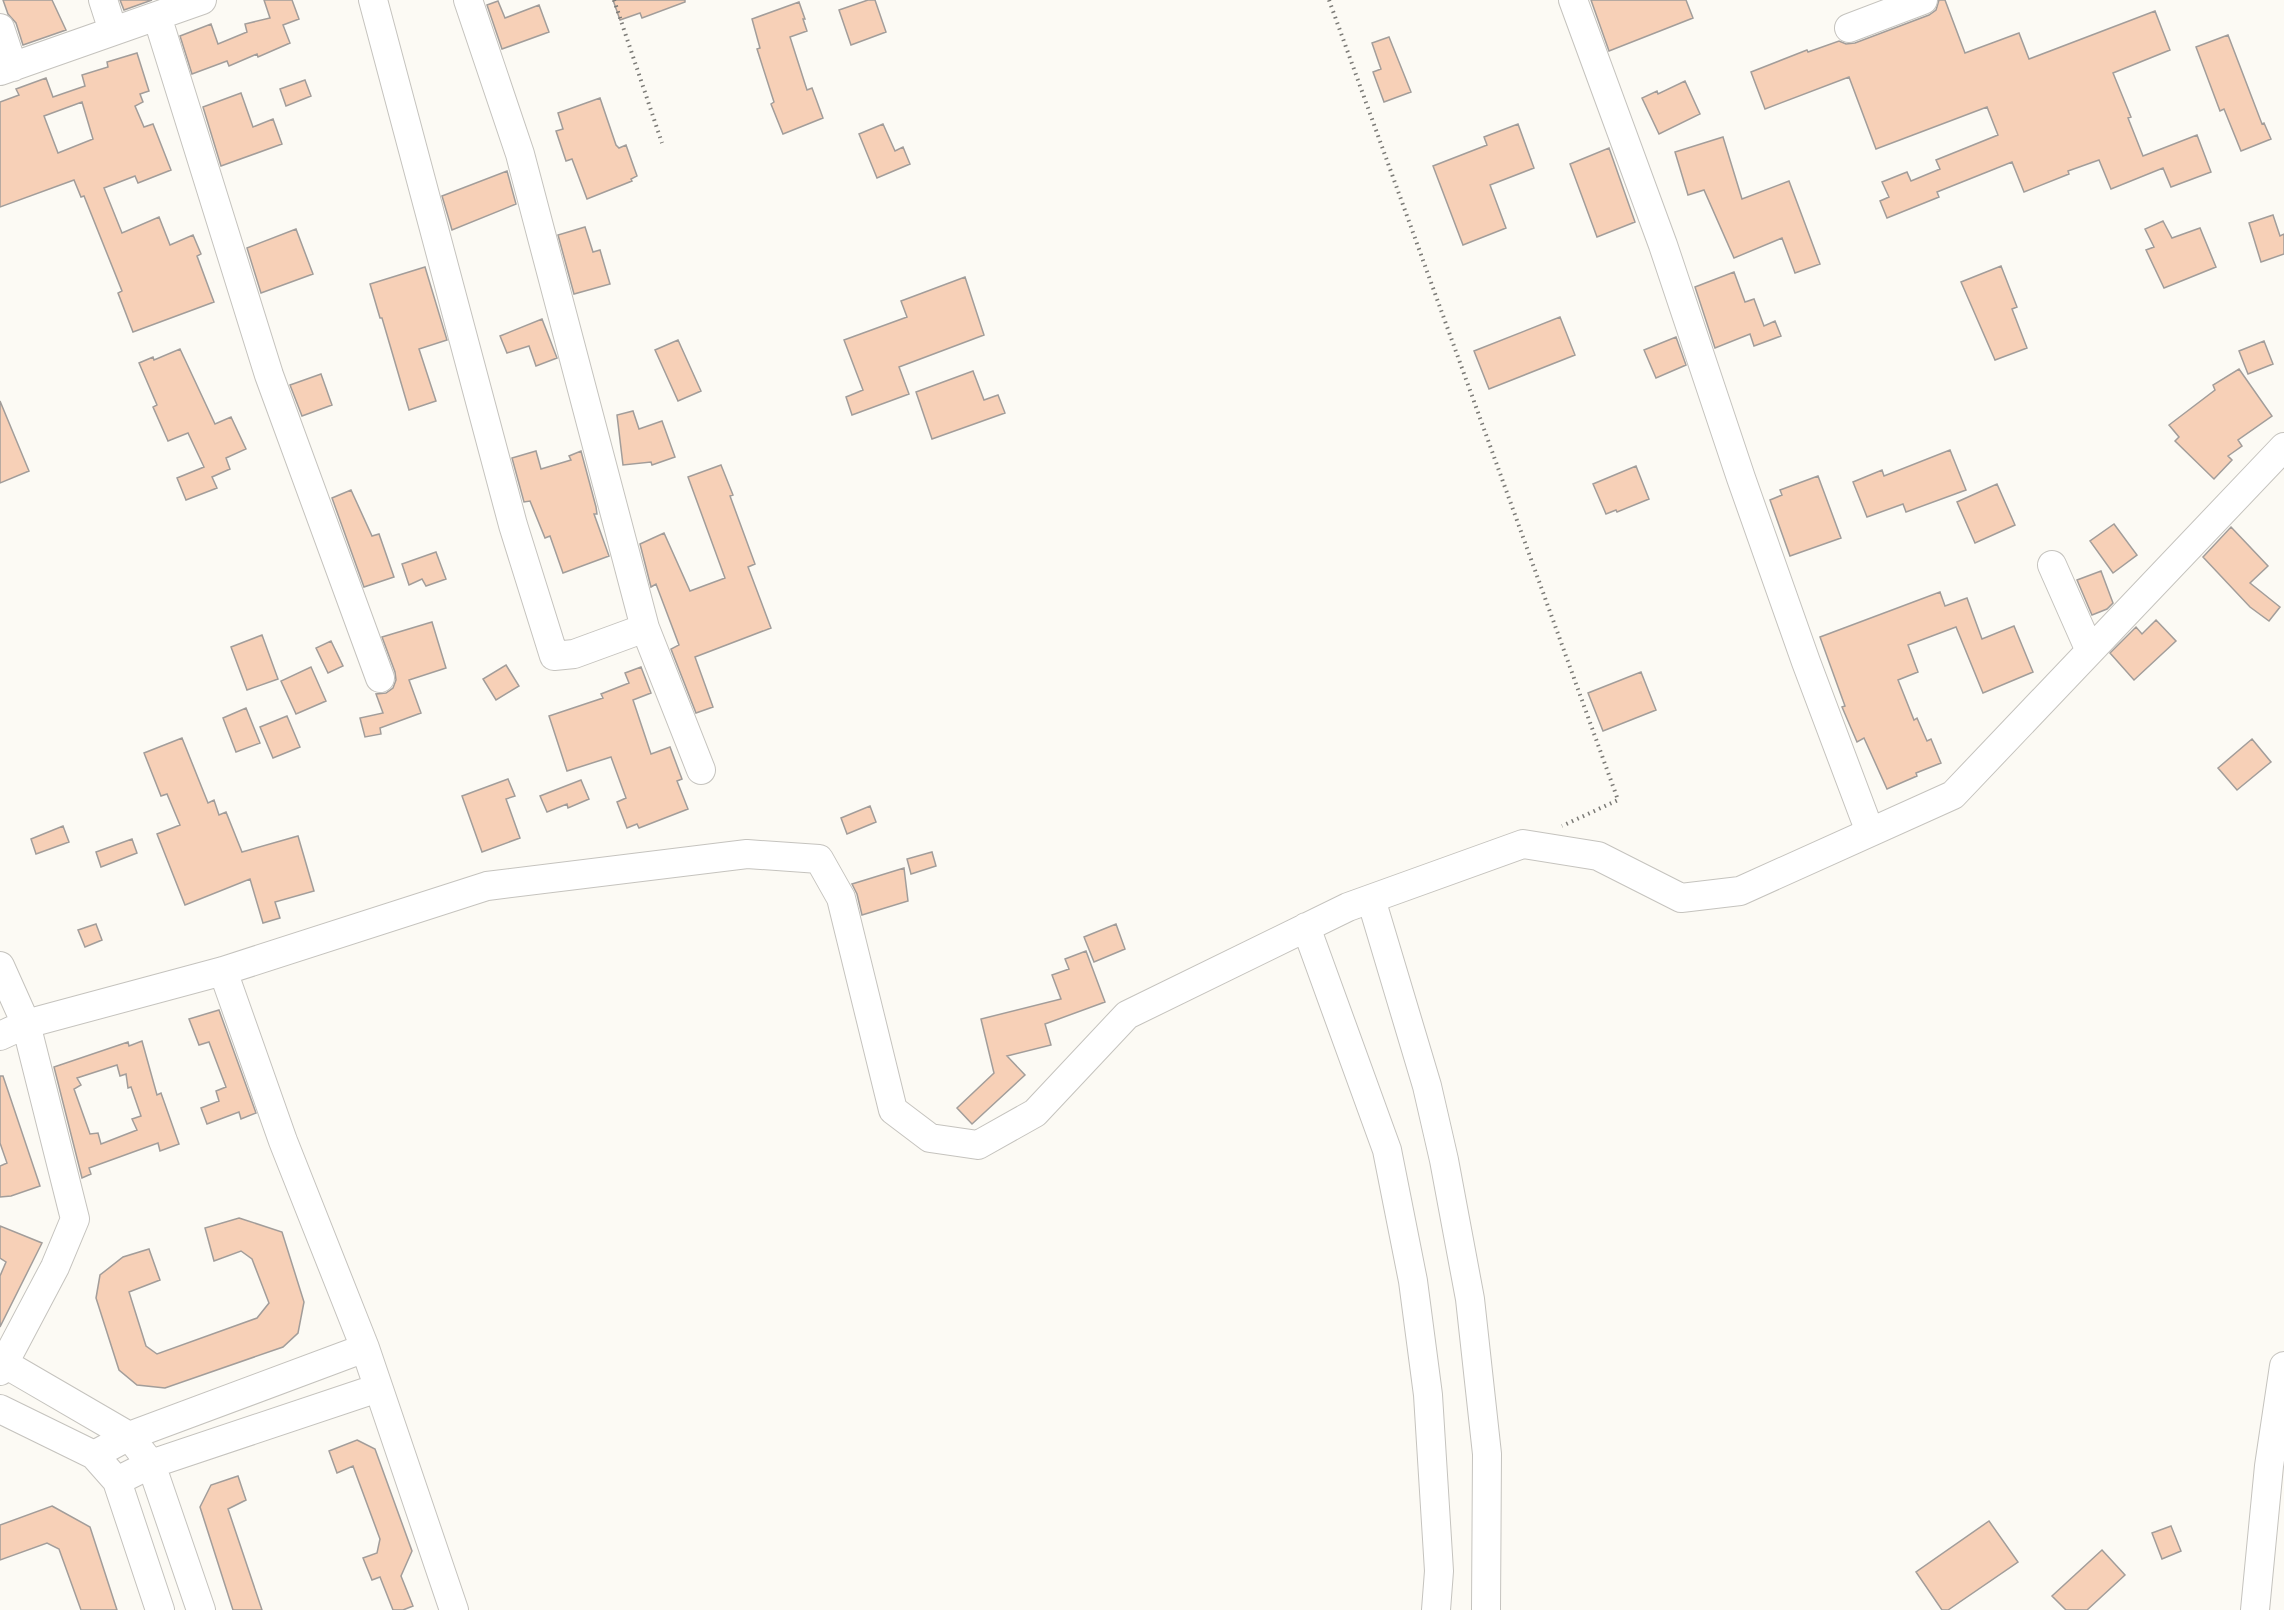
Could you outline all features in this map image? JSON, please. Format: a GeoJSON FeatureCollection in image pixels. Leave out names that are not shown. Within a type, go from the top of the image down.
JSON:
{"type":"FeatureCollection","features":[{"type":"Feature","properties":{"kind":"street"},"geometry":{"type":"LineString","coordinates":[[103,0],[113,31]]}},
{"type":"Feature","properties":{"kind":"street"},"geometry":{"type":"LineString","coordinates":[[0,28],[6,69],[202,0]]}},
{"type":"Feature","properties":{"kind":"street"},"geometry":{"type":"LineString","coordinates":[[373,0],[513,525],[554,656],[574,654],[645,628]]}},
{"type":"Feature","properties":{"kind":"street"},"geometry":{"type":"LineString","coordinates":[[468,0],[520,154],[645,628],[701,770]]}},
{"type":"Feature","properties":{"kind":"street"},"geometry":{"type":"LineString","coordinates":[[1573,0],[1663,245],[1798,640],[1870,832]]}},
{"type":"Feature","properties":{"kind":"street"},"geometry":{"type":"LineString","coordinates":[[1849,28],[1923,0]]}},
{"type":"Feature","properties":{"kind":"street"},"geometry":{"type":"LineString","coordinates":[[157,16],[269,375],[380,678]]}},
{"type":"Feature","properties":{"kind":"street"},"geometry":{"type":"LineString","coordinates":[[0,1036],[26,1024],[223,971],[487,886],[747,854],[819,859],[841,898],[893,1110],[930,1138],[978,1145],[1035,1113],[1126,1015],[1306,927],[1371,899],[1523,844],[1598,856],[1681,898],[1740,891],[1953,795],[2284,447]]}},
{"type":"Feature","properties":{"kind":"street"},"geometry":{"type":"LineString","coordinates":[[2052,566],[2090,651]]}},
{"type":"Feature","properties":{"kind":"street"},"geometry":{"type":"LineString","coordinates":[[1371,899],[1427,1086],[1444,1160],[1470,1299],[1487,1454],[1486,1610]]}},
{"type":"Feature","properties":{"kind":"street"},"geometry":{"type":"LineString","coordinates":[[1306,927],[1387,1150],[1413,1281],[1428,1395],[1439,1571],[1436,1610]]}},
{"type":"Feature","properties":{"kind":"street"},"geometry":{"type":"LineString","coordinates":[[0,966],[26,1024],[75,1219],[56,1267],[1,1365],[129,1436],[151,1464],[201,1610]]}},
{"type":"Feature","properties":{"kind":"street"},"geometry":{"type":"LineString","coordinates":[[223,971],[283,1141],[365,1348],[454,1610]]}},
{"type":"Feature","properties":{"kind":"street"},"geometry":{"type":"LineString","coordinates":[[94,1455],[129,1436],[365,1348]]}},
{"type":"Feature","properties":{"kind":"street"},"geometry":{"type":"LineString","coordinates":[[2255,1610],[2269,1466],[2284,1366]]}},
{"type":"Feature","properties":{"kind":"street"},"geometry":{"type":"LineString","coordinates":[[117,1481],[151,1464],[378,1388]]}},
{"type":"Feature","properties":{"kind":"street"},"geometry":{"type":"LineString","coordinates":[[0,1409],[94,1455],[117,1481],[160,1610]]}},
{"type":"Feature","properties":{"kind":"path"},"geometry":{"type":"LineString","coordinates":[[614,0],[662,143]]}},
{"type":"Feature","properties":{"kind":"path"},"geometry":{"type":"LineString","coordinates":[[1329,0],[1617,800],[1523,844]]}},
{"type":"Feature","properties":{"kind":"building"},"geometry":{"type":"Polygon","coordinates":[[[3,0],[52,0],[66,30],[23,45],[16,23],[8,14],[3,0]]]}},
{"type":"Feature","properties":{"kind":"building"},"geometry":{"type":"Polygon","coordinates":[[[120,0],[152,0],[124,10],[120,0]]]}},
{"type":"Feature","properties":{"kind":"building"},"geometry":{"type":"Polygon","coordinates":[[[264,0],[292,0],[299,19],[283,25],[290,43],[258,57],[257,54],[229,66],[227,61],[192,74],[180,36],[211,24],[218,44],[247,32],[245,24],[270,18],[264,0]]]}},
{"type":"Feature","properties":{"kind":"building"},"geometry":{"type":"Polygon","coordinates":[[[613,0],[685,0],[685,2],[642,18],[640,13],[620,20],[613,0]]]}},
{"type":"Feature","properties":{"kind":"building"},"geometry":{"type":"Polygon","coordinates":[[[868,0],[875,0],[886,32],[851,45],[839,10],[868,0]]]}},
{"type":"Feature","properties":{"kind":"building"},"geometry":{"type":"Polygon","coordinates":[[[1591,0],[1686,0],[1693,18],[1609,51],[1591,0]]]}},
{"type":"Feature","properties":{"kind":"building"},"geometry":{"type":"Polygon","coordinates":[[[1939,0],[1945,0],[1965,53],[2019,33],[2029,59],[2155,11],[2170,50],[2113,73],[2131,117],[2128,118],[2143,156],[2197,135],[2211,172],[2171,187],[2163,168],[2111,189],[2099,160],[2068,171],[2069,174],[2024,192],[2012,162],[1937,192],[1939,197],[1887,218],[1880,201],[1889,197],[1882,182],[1907,172],[1911,181],[1940,169],[1936,160],[1998,135],[1987,107],[1876,149],[1849,77],[1765,109],[1751,72],[1807,50],[1808,52],[1839,41],[1846,44],[1855,43],[1929,15],[1936,10],[1939,0]]]}},
{"type":"Feature","properties":{"kind":"building"},"geometry":{"type":"Polygon","coordinates":[[[498,1],[505,18],[539,5],[549,32],[502,49],[487,5],[498,1]]]}},
{"type":"Feature","properties":{"kind":"building"},"geometry":{"type":"Polygon","coordinates":[[[799,2],[807,31],[790,37],[807,90],[812,88],[823,118],[783,134],[771,104],[774,102],[757,49],[760,48],[752,19],[799,2]]]}},
{"type":"Feature","properties":{"kind":"building"},"geometry":{"type":"Polygon","coordinates":[[[2228,35],[2262,124],[2264,123],[2271,139],[2241,151],[2224,109],[2220,111],[2196,47],[2228,35]]]}},
{"type":"Feature","properties":{"kind":"building"},"geometry":{"type":"Polygon","coordinates":[[[1389,37],[1411,92],[1384,102],[1373,72],[1381,69],[1372,43],[1389,37]]]}},
{"type":"Feature","properties":{"kind":"building"},"geometry":{"type":"Polygon","coordinates":[[[137,53],[149,91],[140,94],[143,102],[135,106],[144,127],[153,124],[171,170],[138,183],[135,176],[104,188],[122,233],[159,217],[170,245],[193,235],[201,254],[197,256],[214,302],[133,332],[118,293],[122,291],[84,196],[81,197],[74,180],[0,207],[0,102],[19,95],[16,89],[46,78],[53,97],[85,86],[82,75],[108,67],[107,62],[137,53]],[[82,102],[44,116],[58,153],[93,139],[82,102]]]}},
{"type":"Feature","properties":{"kind":"building"},"geometry":{"type":"Polygon","coordinates":[[[305,80],[311,96],[286,106],[280,89],[305,80]]]}},
{"type":"Feature","properties":{"kind":"building"},"geometry":{"type":"Polygon","coordinates":[[[1685,81],[1700,114],[1659,134],[1642,98],[1657,91],[1658,94],[1685,81]]]}},
{"type":"Feature","properties":{"kind":"building"},"geometry":{"type":"Polygon","coordinates":[[[241,93],[253,127],[273,119],[282,144],[221,166],[203,107],[241,93]]]}},
{"type":"Feature","properties":{"kind":"building"},"geometry":{"type":"Polygon","coordinates":[[[600,98],[616,145],[619,148],[626,145],[637,176],[631,179],[632,181],[587,199],[572,159],[566,161],[556,131],[563,129],[558,113],[600,98]]]}},
{"type":"Feature","properties":{"kind":"building"},"geometry":{"type":"Polygon","coordinates":[[[883,124],[895,151],[903,147],[910,164],[877,178],[859,134],[883,124]]]}},
{"type":"Feature","properties":{"kind":"building"},"geometry":{"type":"Polygon","coordinates":[[[1518,124],[1534,168],[1490,185],[1506,228],[1463,245],[1433,166],[1487,145],[1484,137],[1518,124]]]}},
{"type":"Feature","properties":{"kind":"building"},"geometry":{"type":"Polygon","coordinates":[[[1723,137],[1742,199],[1789,181],[1820,264],[1795,273],[1782,238],[1734,258],[1704,190],[1688,195],[1675,152],[1723,137]]]}},
{"type":"Feature","properties":{"kind":"building"},"geometry":{"type":"Polygon","coordinates":[[[1609,148],[1635,222],[1597,237],[1570,164],[1609,148]]]}},
{"type":"Feature","properties":{"kind":"building"},"geometry":{"type":"Polygon","coordinates":[[[507,171],[516,204],[452,230],[442,196],[507,171]]]}},
{"type":"Feature","properties":{"kind":"building"},"geometry":{"type":"Polygon","coordinates":[[[2273,215],[2280,236],[2284,234],[2284,254],[2261,262],[2249,223],[2273,215]]]}},
{"type":"Feature","properties":{"kind":"building"},"geometry":{"type":"Polygon","coordinates":[[[2163,221],[2172,238],[2200,228],[2216,267],[2164,288],[2146,250],[2154,247],[2145,229],[2163,221]]]}},
{"type":"Feature","properties":{"kind":"building"},"geometry":{"type":"Polygon","coordinates":[[[585,227],[593,252],[600,250],[610,284],[574,294],[558,235],[585,227]]]}},
{"type":"Feature","properties":{"kind":"building"},"geometry":{"type":"Polygon","coordinates":[[[296,229],[313,274],[261,293],[247,248],[296,229]]]}},
{"type":"Feature","properties":{"kind":"building"},"geometry":{"type":"Polygon","coordinates":[[[2001,266],[2017,307],[2012,309],[2027,348],[1995,360],[1961,282],[2001,266]]]}},
{"type":"Feature","properties":{"kind":"building"},"geometry":{"type":"Polygon","coordinates":[[[425,267],[447,340],[419,349],[436,401],[409,410],[370,284],[425,267]]]}},
{"type":"Feature","properties":{"kind":"building"},"geometry":{"type":"Polygon","coordinates":[[[1734,272],[1745,302],[1754,299],[1764,326],[1775,321],[1781,336],[1754,346],[1750,334],[1715,348],[1695,287],[1734,272]]]}},
{"type":"Feature","properties":{"kind":"building"},"geometry":{"type":"Polygon","coordinates":[[[965,277],[984,335],[899,367],[909,394],[852,415],[846,397],[863,390],[844,340],[907,317],[901,301],[965,277]]]}},
{"type":"Feature","properties":{"kind":"building"},"geometry":{"type":"Polygon","coordinates":[[[1560,317],[1575,355],[1489,389],[1474,351],[1560,317]]]}},
{"type":"Feature","properties":{"kind":"building"},"geometry":{"type":"Polygon","coordinates":[[[542,319],[557,358],[536,366],[529,346],[507,353],[500,336],[542,319]]]}},
{"type":"Feature","properties":{"kind":"building"},"geometry":{"type":"Polygon","coordinates":[[[1676,337],[1686,365],[1656,378],[1644,350],[1676,337]]]}},
{"type":"Feature","properties":{"kind":"building"},"geometry":{"type":"Polygon","coordinates":[[[678,340],[701,391],[678,401],[655,350],[678,340]]]}},
{"type":"Feature","properties":{"kind":"building"},"geometry":{"type":"Polygon","coordinates":[[[2264,341],[2273,364],[2248,374],[2239,351],[2264,341]]]}},
{"type":"Feature","properties":{"kind":"building"},"geometry":{"type":"Polygon","coordinates":[[[180,349],[215,424],[231,417],[246,449],[226,458],[230,469],[212,477],[217,488],[186,500],[177,478],[204,467],[188,433],[168,441],[153,407],[157,405],[139,363],[153,357],[154,360],[180,349]]]}},
{"type":"Feature","properties":{"kind":"building"},"geometry":{"type":"Polygon","coordinates":[[[2239,369],[2272,416],[2238,440],[2242,446],[2228,456],[2232,460],[2214,479],[2175,441],[2179,437],[2169,425],[2215,390],[2213,385],[2239,369]]]}},
{"type":"Feature","properties":{"kind":"building"},"geometry":{"type":"Polygon","coordinates":[[[973,371],[984,400],[998,395],[1005,413],[932,439],[916,392],[973,371]]]}},
{"type":"Feature","properties":{"kind":"building"},"geometry":{"type":"Polygon","coordinates":[[[321,374],[332,405],[302,416],[290,385],[321,374]]]}},
{"type":"Feature","properties":{"kind":"building"},"geometry":{"type":"Polygon","coordinates":[[[0,401],[29,471],[0,483],[0,401]]]}},
{"type":"Feature","properties":{"kind":"building"},"geometry":{"type":"Polygon","coordinates":[[[633,411],[639,429],[662,421],[675,457],[652,465],[651,462],[623,465],[617,415],[633,411]]]}},
{"type":"Feature","properties":{"kind":"building"},"geometry":{"type":"Polygon","coordinates":[[[1950,450],[1966,490],[1906,512],[1903,504],[1867,517],[1853,482],[1882,470],[1884,476],[1950,450]]]}},
{"type":"Feature","properties":{"kind":"building"},"geometry":{"type":"Polygon","coordinates":[[[536,451],[541,469],[571,460],[569,456],[581,451],[596,507],[597,514],[594,514],[609,556],[563,573],[550,536],[545,538],[530,501],[524,502],[512,458],[536,451]]]}},
{"type":"Feature","properties":{"kind":"building"},"geometry":{"type":"Polygon","coordinates":[[[721,465],[755,564],[748,567],[771,628],[695,657],[713,707],[696,713],[671,649],[679,645],[656,584],[651,587],[640,544],[664,533],[690,591],[725,578],[688,477],[721,465]]]}},
{"type":"Feature","properties":{"kind":"building"},"geometry":{"type":"Polygon","coordinates":[[[1636,466],[1649,499],[1606,514],[1593,484],[1636,466]]]}},
{"type":"Feature","properties":{"kind":"building"},"geometry":{"type":"Polygon","coordinates":[[[1818,476],[1841,538],[1790,556],[1770,500],[1782,495],[1780,490],[1818,476]]]}},
{"type":"Feature","properties":{"kind":"building"},"geometry":{"type":"Polygon","coordinates":[[[1997,484],[2015,525],[1975,543],[1957,502],[1997,484]]]}},
{"type":"Feature","properties":{"kind":"building"},"geometry":{"type":"Polygon","coordinates":[[[351,490],[372,536],[379,534],[394,577],[364,587],[332,498],[351,490]]]}},
{"type":"Feature","properties":{"kind":"building"},"geometry":{"type":"Polygon","coordinates":[[[2114,524],[2137,555],[2113,573],[2090,541],[2114,524]]]}},
{"type":"Feature","properties":{"kind":"building"},"geometry":{"type":"Polygon","coordinates":[[[2231,527],[2268,566],[2250,583],[2280,607],[2269,621],[2250,607],[2203,557],[2231,527]]]}},
{"type":"Feature","properties":{"kind":"building"},"geometry":{"type":"Polygon","coordinates":[[[436,552],[446,579],[426,586],[422,579],[409,585],[402,564],[436,552]]]}},
{"type":"Feature","properties":{"kind":"building"},"geometry":{"type":"Polygon","coordinates":[[[2101,571],[2113,603],[2107,609],[2092,615],[2077,580],[2101,571]]]}},
{"type":"Feature","properties":{"kind":"building"},"geometry":{"type":"Polygon","coordinates":[[[1940,592],[1945,606],[1967,598],[1982,639],[2014,626],[2033,672],[1983,693],[1956,627],[1908,645],[1918,672],[1898,680],[1914,720],[1917,718],[1927,741],[1931,739],[1941,763],[1916,773],[1917,776],[1887,789],[1864,738],[1857,742],[1842,707],[1845,706],[1820,637],[1940,592]]]}},
{"type":"Feature","properties":{"kind":"building"},"geometry":{"type":"Polygon","coordinates":[[[2156,620],[2176,641],[2134,680],[2110,653],[2136,627],[2142,634],[2156,620]]]}},
{"type":"Feature","properties":{"kind":"building"},"geometry":{"type":"Polygon","coordinates":[[[432,622],[446,668],[409,680],[421,713],[380,728],[381,734],[365,737],[360,718],[383,713],[376,694],[386,693],[393,688],[396,680],[382,637],[432,622]]]}},
{"type":"Feature","properties":{"kind":"building"},"geometry":{"type":"Polygon","coordinates":[[[262,635],[278,679],[247,690],[231,647],[262,635]]]}},
{"type":"Feature","properties":{"kind":"building"},"geometry":{"type":"Polygon","coordinates":[[[331,641],[343,666],[328,673],[316,648],[331,641]]]}},
{"type":"Feature","properties":{"kind":"building"},"geometry":{"type":"Polygon","coordinates":[[[506,665],[519,686],[496,700],[483,679],[506,665]]]}},
{"type":"Feature","properties":{"kind":"building"},"geometry":{"type":"Polygon","coordinates":[[[311,667],[326,701],[296,714],[281,681],[311,667]]]}},
{"type":"Feature","properties":{"kind":"building"},"geometry":{"type":"Polygon","coordinates":[[[641,667],[651,693],[633,700],[651,754],[670,747],[682,779],[677,781],[688,809],[639,828],[637,824],[627,828],[617,802],[626,798],[611,757],[567,771],[549,716],[603,698],[601,694],[629,683],[625,673],[641,667]]]}},
{"type":"Feature","properties":{"kind":"building"},"geometry":{"type":"Polygon","coordinates":[[[1641,672],[1656,710],[1603,731],[1588,693],[1641,672]]]}},
{"type":"Feature","properties":{"kind":"building"},"geometry":{"type":"Polygon","coordinates":[[[246,708],[260,743],[236,752],[223,718],[246,708]]]}},
{"type":"Feature","properties":{"kind":"building"},"geometry":{"type":"Polygon","coordinates":[[[287,716],[300,747],[273,758],[260,727],[287,716]]]}},
{"type":"Feature","properties":{"kind":"building"},"geometry":{"type":"Polygon","coordinates":[[[182,738],[208,803],[214,800],[219,815],[226,812],[242,852],[298,836],[314,891],[275,902],[280,918],[263,923],[250,879],[185,905],[157,834],[180,825],[167,794],[161,796],[144,753],[182,738]]]}},
{"type":"Feature","properties":{"kind":"building"},"geometry":{"type":"Polygon","coordinates":[[[2252,739],[2271,762],[2237,790],[2218,768],[2252,739]]]}},
{"type":"Feature","properties":{"kind":"building"},"geometry":{"type":"Polygon","coordinates":[[[508,779],[515,796],[506,799],[520,838],[482,852],[462,796],[508,779]]]}},
{"type":"Feature","properties":{"kind":"building"},"geometry":{"type":"Polygon","coordinates":[[[581,780],[589,799],[568,808],[567,804],[547,812],[540,796],[581,780]]]}},
{"type":"Feature","properties":{"kind":"building"},"geometry":{"type":"Polygon","coordinates":[[[870,806],[876,822],[847,834],[841,818],[870,806]]]}},
{"type":"Feature","properties":{"kind":"building"},"geometry":{"type":"Polygon","coordinates":[[[63,826],[69,842],[36,854],[31,839],[63,826]]]}},
{"type":"Feature","properties":{"kind":"building"},"geometry":{"type":"Polygon","coordinates":[[[132,839],[137,853],[101,867],[96,852],[132,839]]]}},
{"type":"Feature","properties":{"kind":"building"},"geometry":{"type":"Polygon","coordinates":[[[932,852],[936,866],[911,874],[907,859],[932,852]]]}},
{"type":"Feature","properties":{"kind":"building"},"geometry":{"type":"Polygon","coordinates":[[[904,868],[908,901],[862,915],[852,884],[904,868]]]}},
{"type":"Feature","properties":{"kind":"building"},"geometry":{"type":"Polygon","coordinates":[[[96,924],[102,940],[85,947],[78,930],[96,924]]]}},
{"type":"Feature","properties":{"kind":"building"},"geometry":{"type":"Polygon","coordinates":[[[1116,924],[1125,949],[1094,962],[1084,937],[1116,924]]]}},
{"type":"Feature","properties":{"kind":"building"},"geometry":{"type":"Polygon","coordinates":[[[1086,951],[1105,1002],[1045,1024],[1051,1045],[1007,1056],[1025,1075],[972,1124],[957,1108],[994,1073],[981,1019],[1061,999],[1052,975],[1069,969],[1065,959],[1086,951]]]}},
{"type":"Feature","properties":{"kind":"building"},"geometry":{"type":"Polygon","coordinates":[[[219,1010],[256,1113],[241,1119],[239,1112],[207,1124],[201,1108],[219,1101],[216,1091],[226,1087],[209,1042],[199,1045],[189,1019],[219,1010]]]}},
{"type":"Feature","properties":{"kind":"building"},"geometry":{"type":"Polygon","coordinates":[[[142,1041],[157,1095],[161,1093],[179,1144],[160,1151],[158,1143],[89,1168],[91,1174],[82,1178],[54,1067],[128,1042],[129,1046],[142,1041]],[[117,1065],[77,1078],[81,1085],[74,1089],[90,1134],[98,1133],[101,1144],[137,1130],[132,1119],[141,1116],[131,1087],[128,1088],[126,1074],[120,1076],[117,1065]]]}},
{"type":"Feature","properties":{"kind":"building"},"geometry":{"type":"Polygon","coordinates":[[[0,1076],[3,1076],[40,1186],[11,1196],[0,1197],[0,1166],[7,1163],[0,1143],[0,1076]]]}},
{"type":"Feature","properties":{"kind":"building"},"geometry":{"type":"Polygon","coordinates":[[[239,1218],[282,1232],[304,1302],[298,1333],[283,1347],[165,1388],[137,1385],[119,1370],[96,1298],[100,1275],[123,1257],[149,1249],[160,1280],[129,1292],[146,1346],[157,1354],[257,1318],[269,1303],[252,1259],[241,1251],[214,1261],[205,1228],[239,1218]]]}},
{"type":"Feature","properties":{"kind":"building"},"geometry":{"type":"Polygon","coordinates":[[[0,1226],[42,1243],[0,1327],[0,1276],[6,1262],[0,1258],[0,1226]]]}},
{"type":"Feature","properties":{"kind":"building"},"geometry":{"type":"Polygon","coordinates":[[[357,1440],[375,1449],[412,1551],[401,1576],[413,1606],[403,1610],[393,1610],[380,1577],[372,1580],[363,1558],[377,1553],[380,1539],[353,1466],[337,1473],[329,1451],[357,1440]]]}},
{"type":"Feature","properties":{"kind":"building"},"geometry":{"type":"Polygon","coordinates":[[[238,1476],[246,1500],[228,1509],[262,1610],[233,1610],[200,1507],[211,1485],[238,1476]]]}},
{"type":"Feature","properties":{"kind":"building"},"geometry":{"type":"Polygon","coordinates":[[[52,1506],[90,1527],[117,1610],[81,1610],[59,1549],[47,1543],[0,1560],[0,1525],[52,1506]]]}},
{"type":"Feature","properties":{"kind":"building"},"geometry":{"type":"Polygon","coordinates":[[[1989,1521],[2018,1562],[1948,1610],[1942,1610],[1916,1572],[1989,1521]]]}},
{"type":"Feature","properties":{"kind":"building"},"geometry":{"type":"Polygon","coordinates":[[[2171,1526],[2181,1551],[2162,1559],[2152,1533],[2171,1526]]]}},
{"type":"Feature","properties":{"kind":"building"},"geometry":{"type":"Polygon","coordinates":[[[2102,1550],[2125,1575],[2087,1610],[2066,1610],[2052,1596],[2102,1550]]]}}]}
